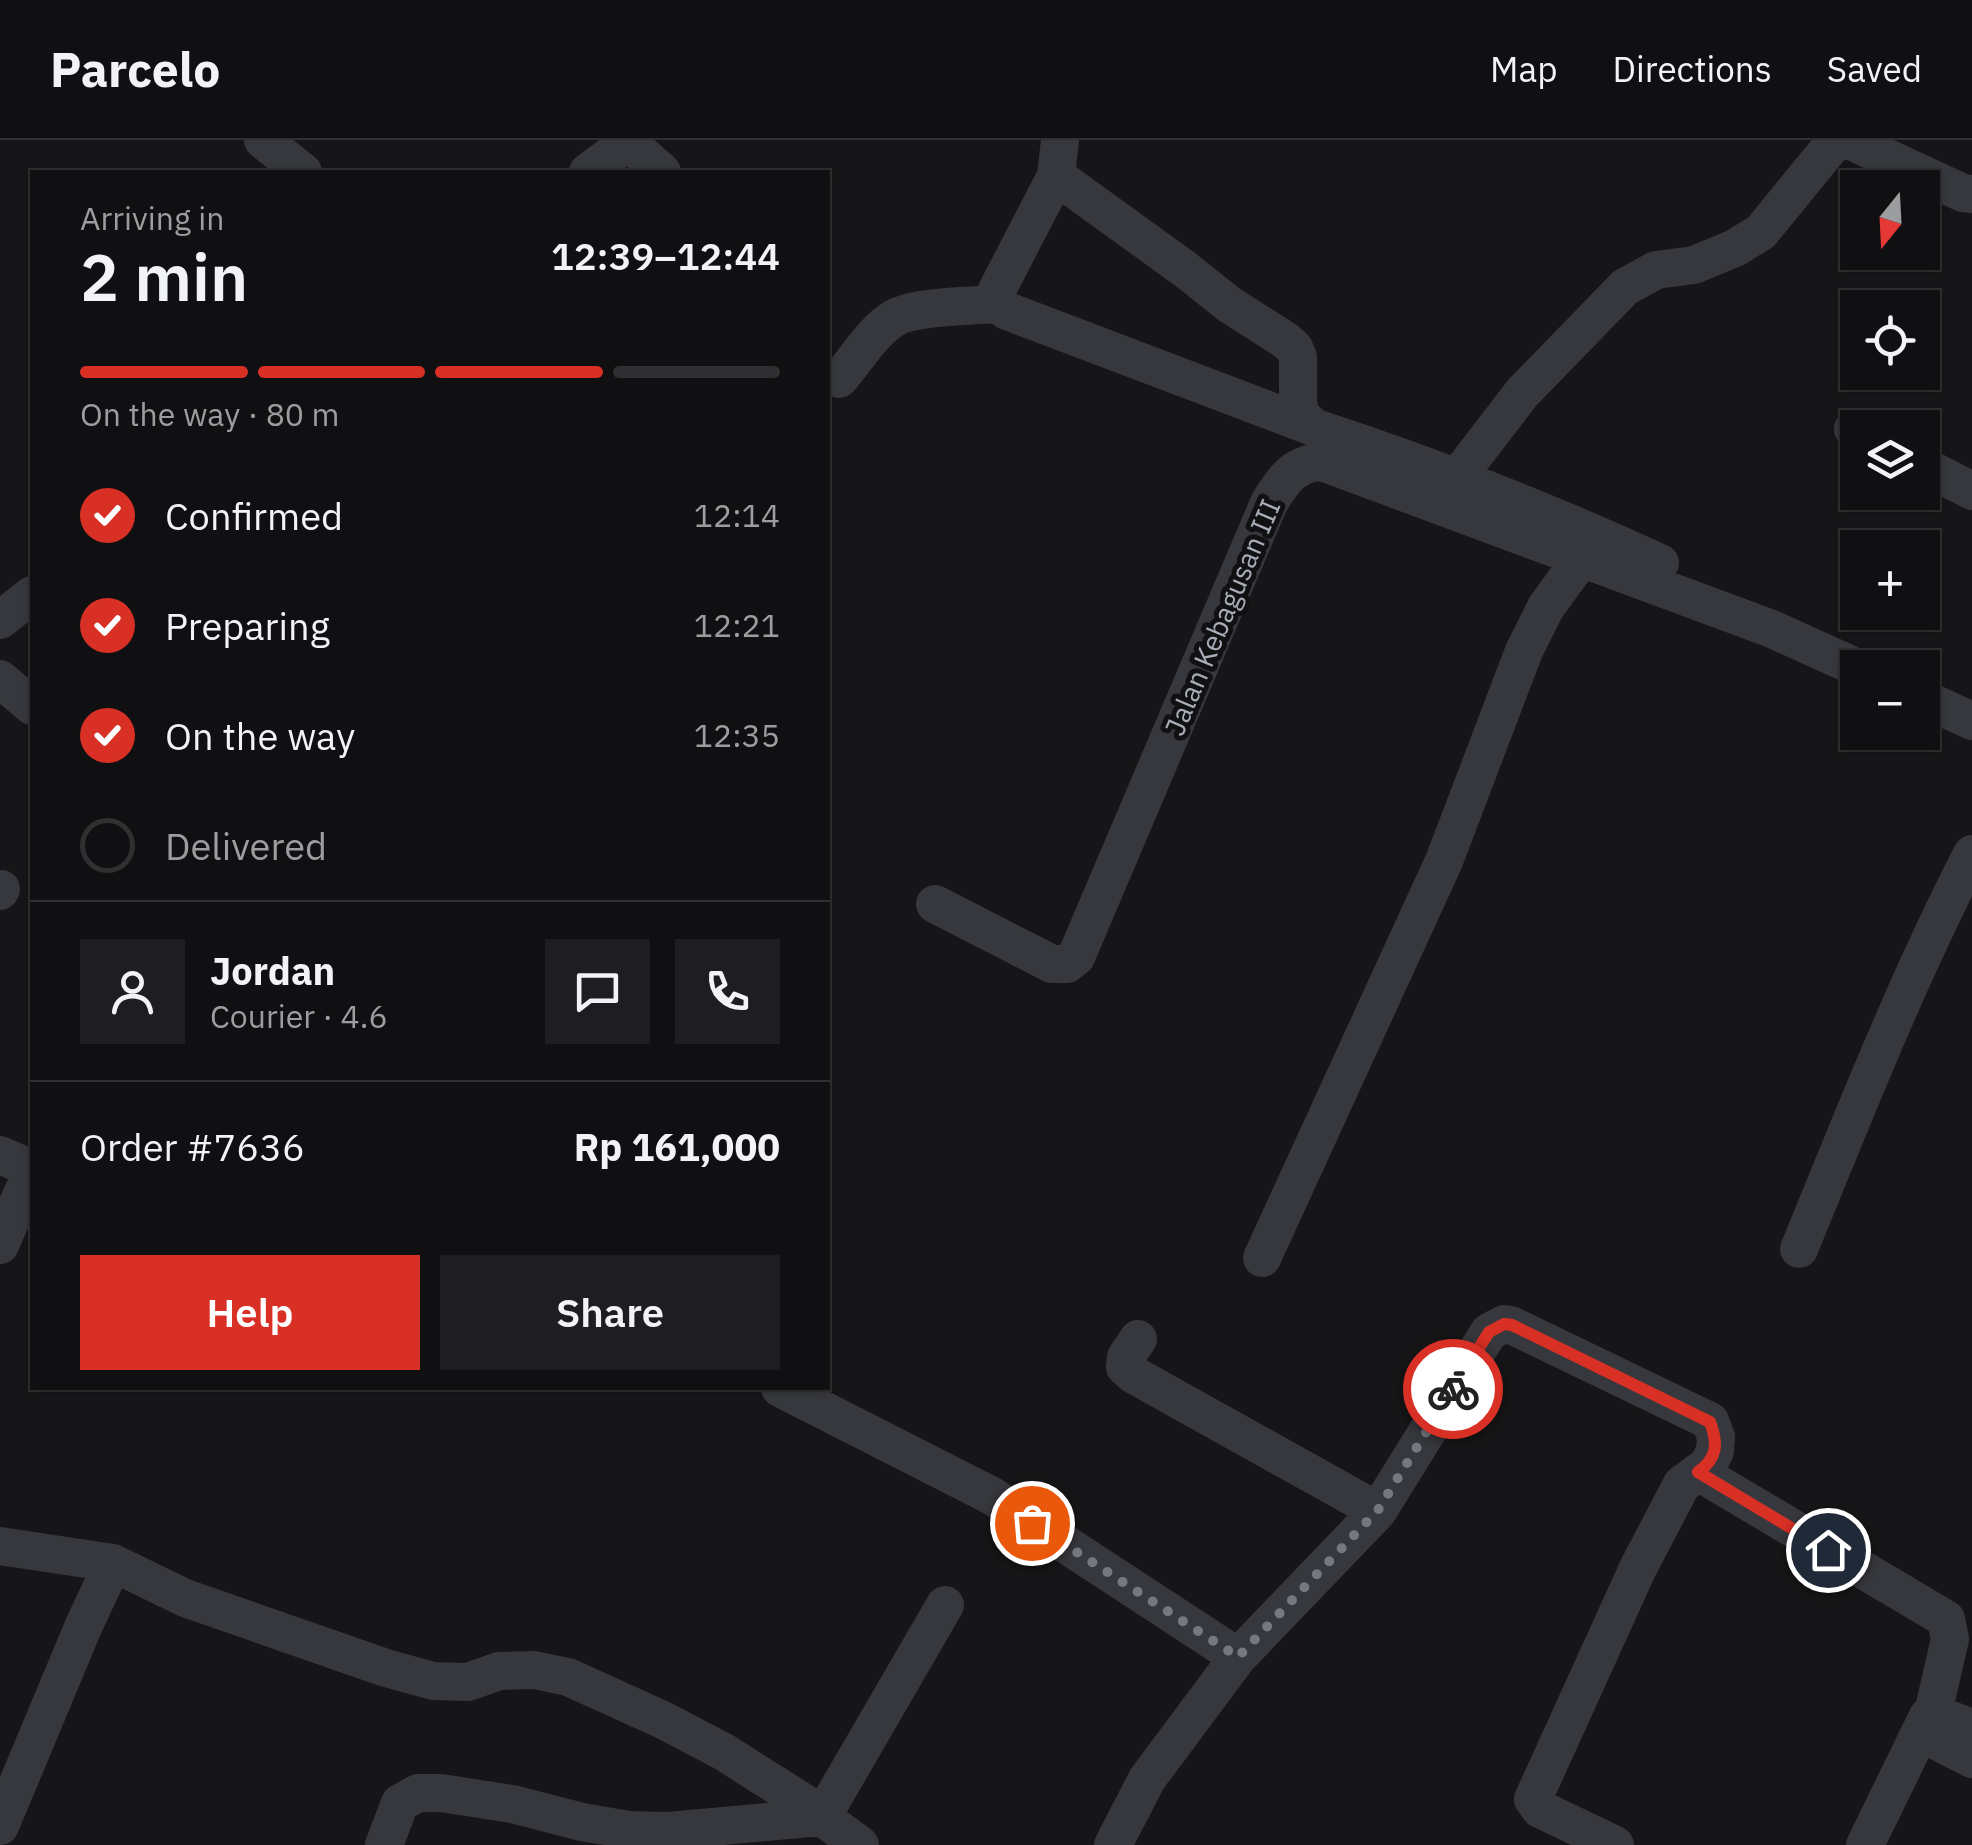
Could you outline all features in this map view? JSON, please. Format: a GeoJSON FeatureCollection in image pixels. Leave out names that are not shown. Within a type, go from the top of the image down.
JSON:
{"type":"FeatureCollection","features":[{"type":"Feature","properties":{"kind":"street"},"geometry":{"type":"LineString","coordinates":[[262,140],[300,170]]}},
{"type":"Feature","properties":{"kind":"street"},"geometry":{"type":"LineString","coordinates":[[1456,480],[1522,393],[1625,288],[1656,270],[1694,265],[1761,232],[1836,140]]}},
{"type":"Feature","properties":{"kind":"street"},"geometry":{"type":"LineString","coordinates":[[1849,140],[1972,194]]}},
{"type":"Feature","properties":{"kind":"street"},"geometry":{"type":"LineString","coordinates":[[591,170],[630,141],[660,170]]}},
{"type":"Feature","properties":{"kind":"street"},"geometry":{"type":"LineString","coordinates":[[997,304],[997,290],[1058,158],[1230,306],[1294,348],[1298,357],[1301,415],[1314,428]]}},
{"type":"Feature","properties":{"kind":"street"},"geometry":{"type":"LineString","coordinates":[[839,379],[894,318],[910,312],[997,304],[1598,535],[1754,608],[1772,629]]}},
{"type":"Feature","properties":{"kind":"street","name":"Jalan Kebagusan III"},"geometry":{"type":"LineString","coordinates":[[935,904],[1052,964],[1068,964],[1076,957],[1269,503],[1291,473],[1306,463],[1322,462],[1377,481],[1772,629],[1840,660]]}},
{"type":"Feature","properties":{"kind":"street"},"geometry":{"type":"LineString","coordinates":[[1940,474],[1972,491]]}},
{"type":"Feature","properties":{"kind":"street"},"geometry":{"type":"LineString","coordinates":[[1262,1258],[1444,861],[1524,651],[1546,607],[1581,559]]}},
{"type":"Feature","properties":{"kind":"street"},"geometry":{"type":"LineString","coordinates":[[0,620],[30,597]]}},
{"type":"Feature","properties":{"kind":"street"},"geometry":{"type":"LineString","coordinates":[[0,679],[30,704]]}},
{"type":"Feature","properties":{"kind":"street"},"geometry":{"type":"LineString","coordinates":[[1940,706],[1972,721]]}},
{"type":"Feature","properties":{"kind":"street"},"geometry":{"type":"LineString","coordinates":[[1799,1248],[1906,988],[1972,854]]}},
{"type":"Feature","properties":{"kind":"street"},"geometry":{"type":"LineString","coordinates":[[0,1155],[30,1169]]}},
{"type":"Feature","properties":{"kind":"street"},"geometry":{"type":"LineString","coordinates":[[0,1246],[30,1175]]}},
{"type":"Feature","properties":{"kind":"street"},"geometry":{"type":"LineString","coordinates":[[1113,1845],[1147,1780],[1238,1657],[1378,1510],[1489,1332],[1504,1324],[1710,1422],[1716,1437],[1708,1465],[1682,1484],[1638,1568],[1534,1799],[1540,1809],[1615,1845]]}},
{"type":"Feature","properties":{"kind":"street"},"geometry":{"type":"LineString","coordinates":[[1138,1339],[1126,1357],[1125,1367],[1134,1376],[1378,1510]]}},
{"type":"Feature","properties":{"kind":"street"},"geometry":{"type":"LineString","coordinates":[[784,1390],[992,1496],[1238,1657]]}},
{"type":"Feature","properties":{"kind":"street"},"geometry":{"type":"LineString","coordinates":[[1698,1472],[1946,1619],[1950,1639],[1947,1728]]}},
{"type":"Feature","properties":{"kind":"street"},"geometry":{"type":"LineString","coordinates":[[0,1546],[114,1563],[185,1598],[433,1681],[468,1682],[499,1671],[534,1670],[568,1677],[724,1752],[860,1845]]}},
{"type":"Feature","properties":{"kind":"street"},"geometry":{"type":"LineString","coordinates":[[0,1826],[114,1563]]}},
{"type":"Feature","properties":{"kind":"street"},"geometry":{"type":"LineString","coordinates":[[384,1845],[400,1803],[418,1793],[512,1804],[664,1838],[816,1812],[944,1605]]}},
{"type":"Feature","properties":{"kind":"street"},"geometry":{"type":"LineString","coordinates":[[1865,1845],[1928,1716],[1947,1728],[1972,1758]]}},
{"type":"Feature","properties":{"kind":"way so far"},"geometry":{"type":"LineString","coordinates":[[1032,1523],[1238,1657],[1364,1528],[1453,1389]]}},
{"type":"Feature","properties":{"kind":"route"},"geometry":{"type":"LineString","coordinates":[[1453,1389],[1489,1332],[1496,1326],[1512,1325],[1710,1422],[1716,1437],[1714,1451],[1708,1465],[1698,1472],[1828,1550]]}}]}
